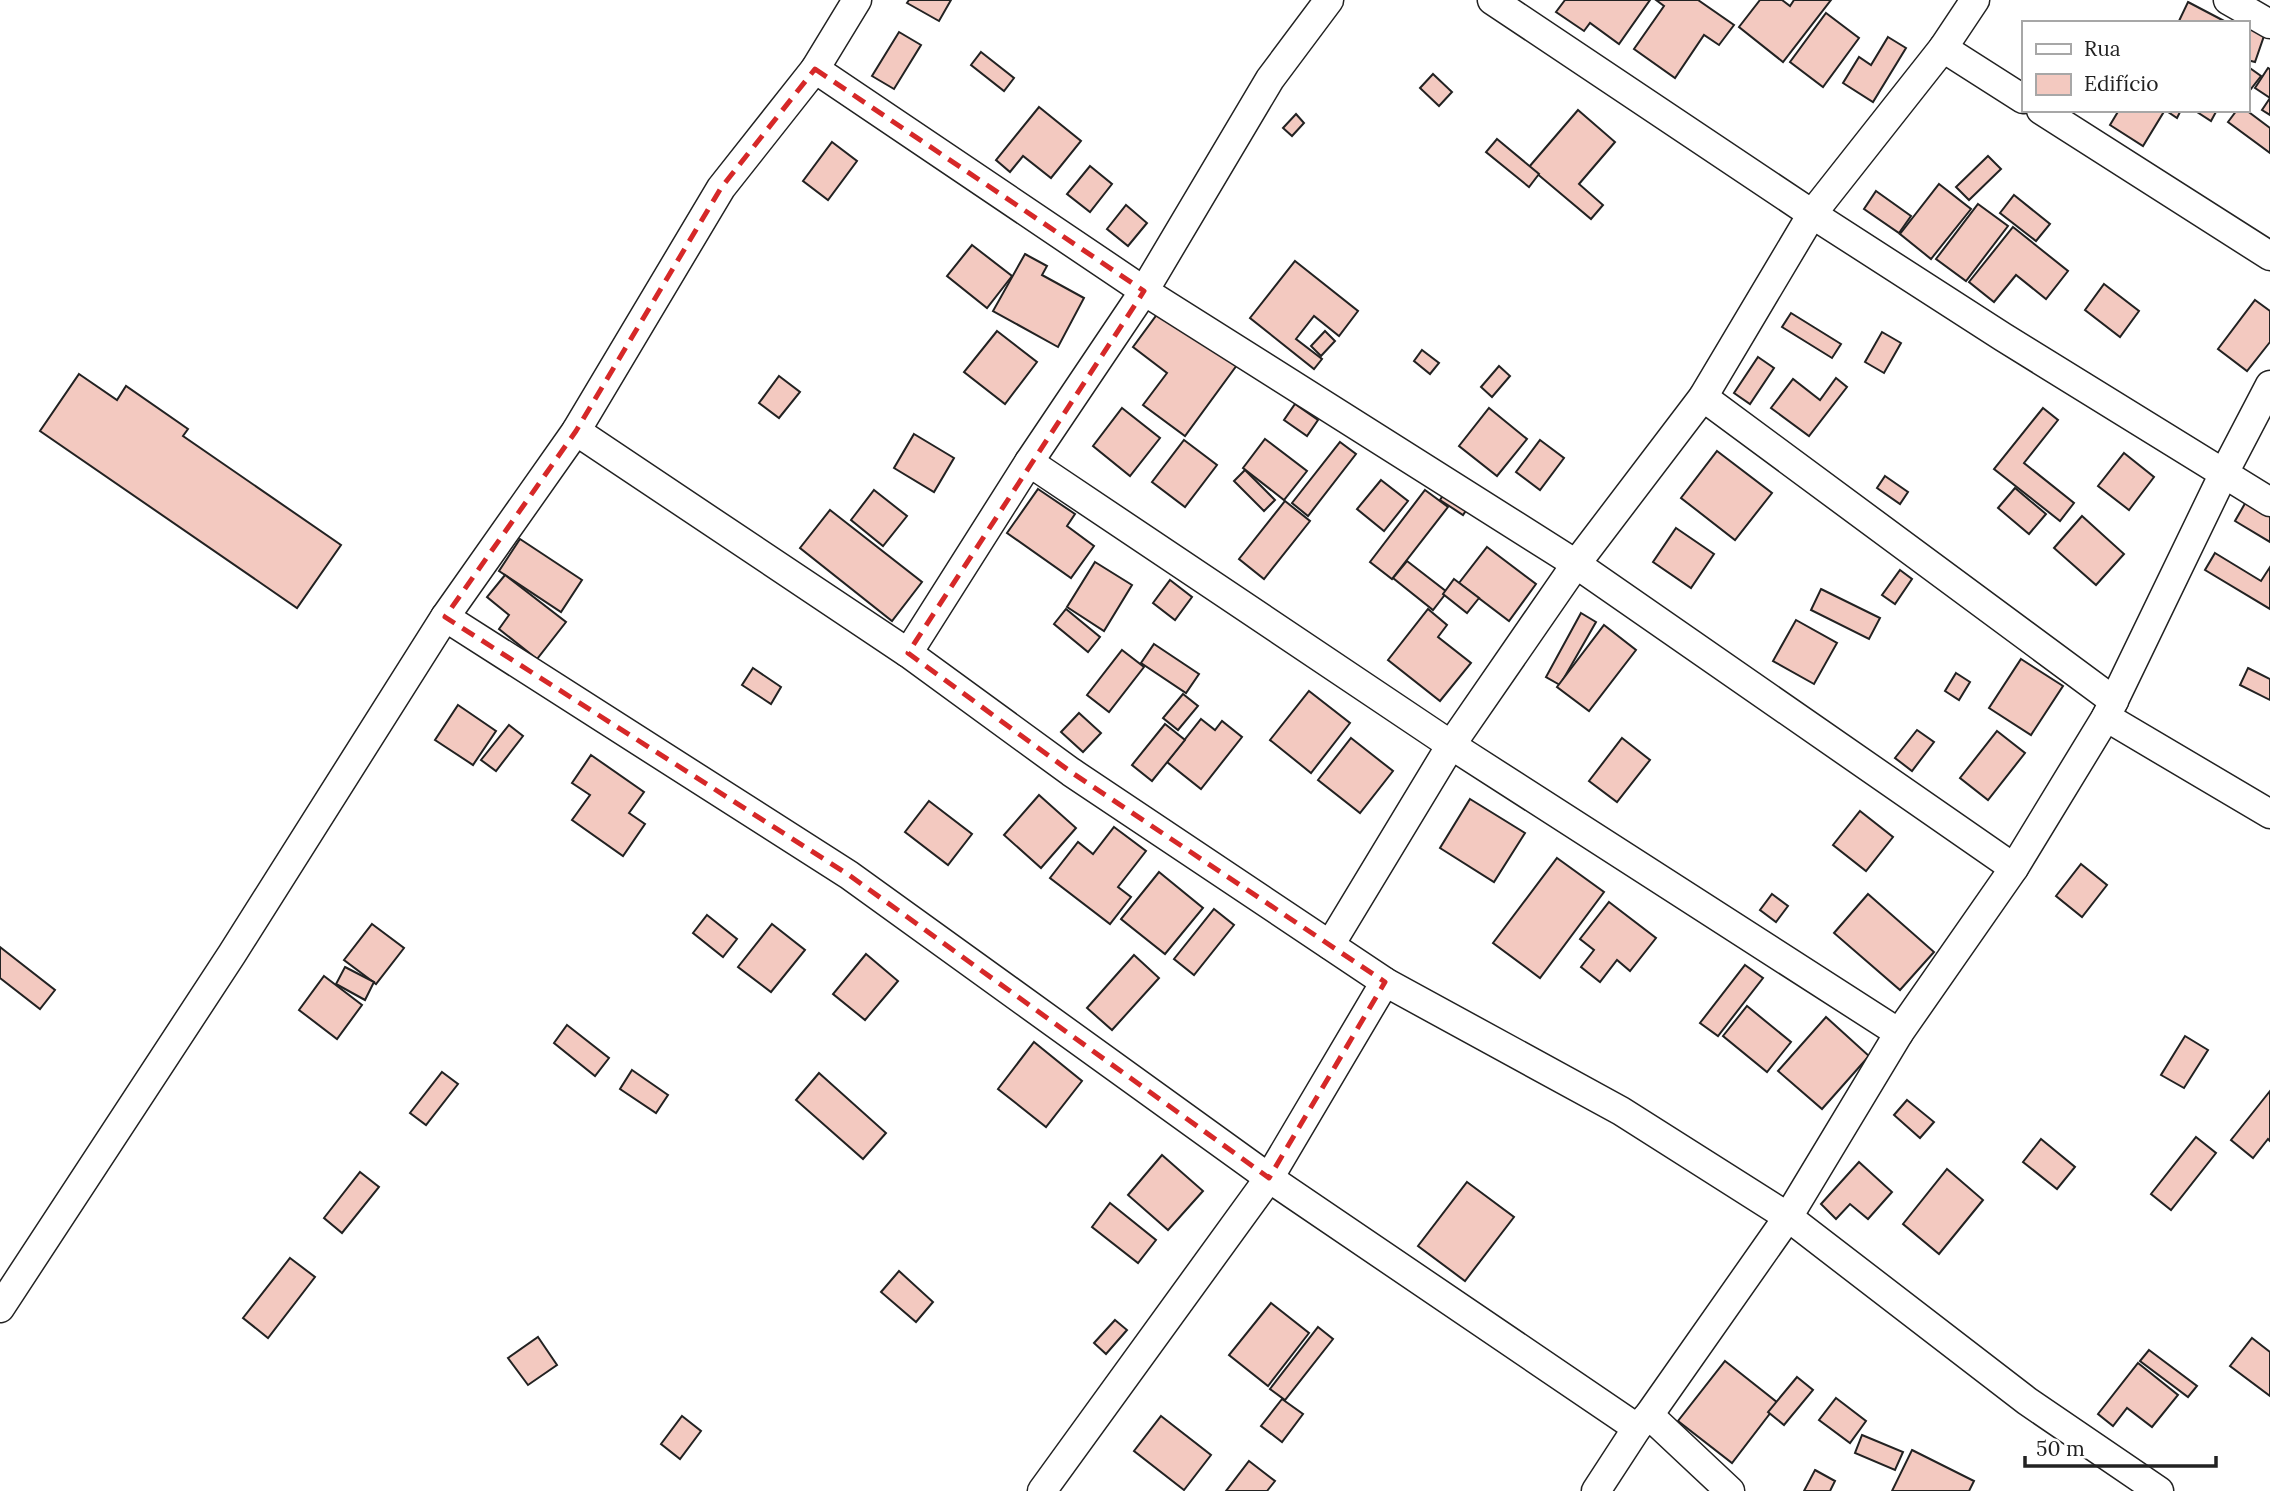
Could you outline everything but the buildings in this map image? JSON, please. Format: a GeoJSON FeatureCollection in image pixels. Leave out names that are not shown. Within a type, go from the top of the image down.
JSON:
{"type":"FeatureCollection","features":[{"type":"Feature","properties":{"kind":"street"},"geometry":{"type":"LineString","coordinates":[[0,1308],[232,954],[445,617],[576,431],[721,188],[815,69],[857,0]]}},
{"type":"Feature","properties":{"kind":"street"},"geometry":{"type":"LineString","coordinates":[[908,653],[1029,462],[1144,291],[1270,79],[1329,0]]}},
{"type":"Feature","properties":{"kind":"street"},"geometry":{"type":"LineString","coordinates":[[1492,0],[1812,214],[2003,337],[2270,502]]}},
{"type":"Feature","properties":{"kind":"street"},"geometry":{"type":"LineString","coordinates":[[1330,946],[1451,745],[1576,564],[1703,397],[1812,214],[1943,48],[1975,0]]}},
{"type":"Feature","properties":{"kind":"street"},"geometry":{"type":"LineString","coordinates":[[2228,0],[2270,24]]}},
{"type":"Feature","properties":{"kind":"street"},"geometry":{"type":"LineString","coordinates":[[1943,48],[2022,98]]}},
{"type":"Feature","properties":{"kind":"street"},"geometry":{"type":"LineString","coordinates":[[815,69],[1144,291],[1576,564],[2014,868]]}},
{"type":"Feature","properties":{"kind":"street"},"geometry":{"type":"LineString","coordinates":[[2044,112],[2270,256]]}},
{"type":"Feature","properties":{"kind":"street"},"geometry":{"type":"LineString","coordinates":[[1595,1491],[1788,1217],[1899,1032],[2014,868],[2110,709],[2224,473],[2270,385]]}},
{"type":"Feature","properties":{"kind":"street"},"geometry":{"type":"LineString","coordinates":[[1703,397],[2110,709],[2270,814]]}},
{"type":"Feature","properties":{"kind":"street"},"geometry":{"type":"LineString","coordinates":[[576,431],[908,653],[1071,772],[1385,982],[1621,1111],[1788,1217],[2027,1401],[2159,1491]]}},
{"type":"Feature","properties":{"kind":"street"},"geometry":{"type":"LineString","coordinates":[[1029,462],[1451,745],[1899,1032]]}},
{"type":"Feature","properties":{"kind":"street"},"geometry":{"type":"LineString","coordinates":[[445,617],[849,875],[1269,1178],[1643,1422],[1730,1491]]}},
{"type":"Feature","properties":{"kind":"street"},"geometry":{"type":"LineString","coordinates":[[1042,1491],[1269,1178],[1385,982]]}},
{"type":"Feature","properties":{"kind":"highlighted area"},"geometry":{"type":"Polygon","coordinates":[[[815,69],[1144,291],[908,653],[1071,772],[1385,982],[1269,1178],[849,875],[445,617],[576,431],[721,188],[815,69]]]}}]}
